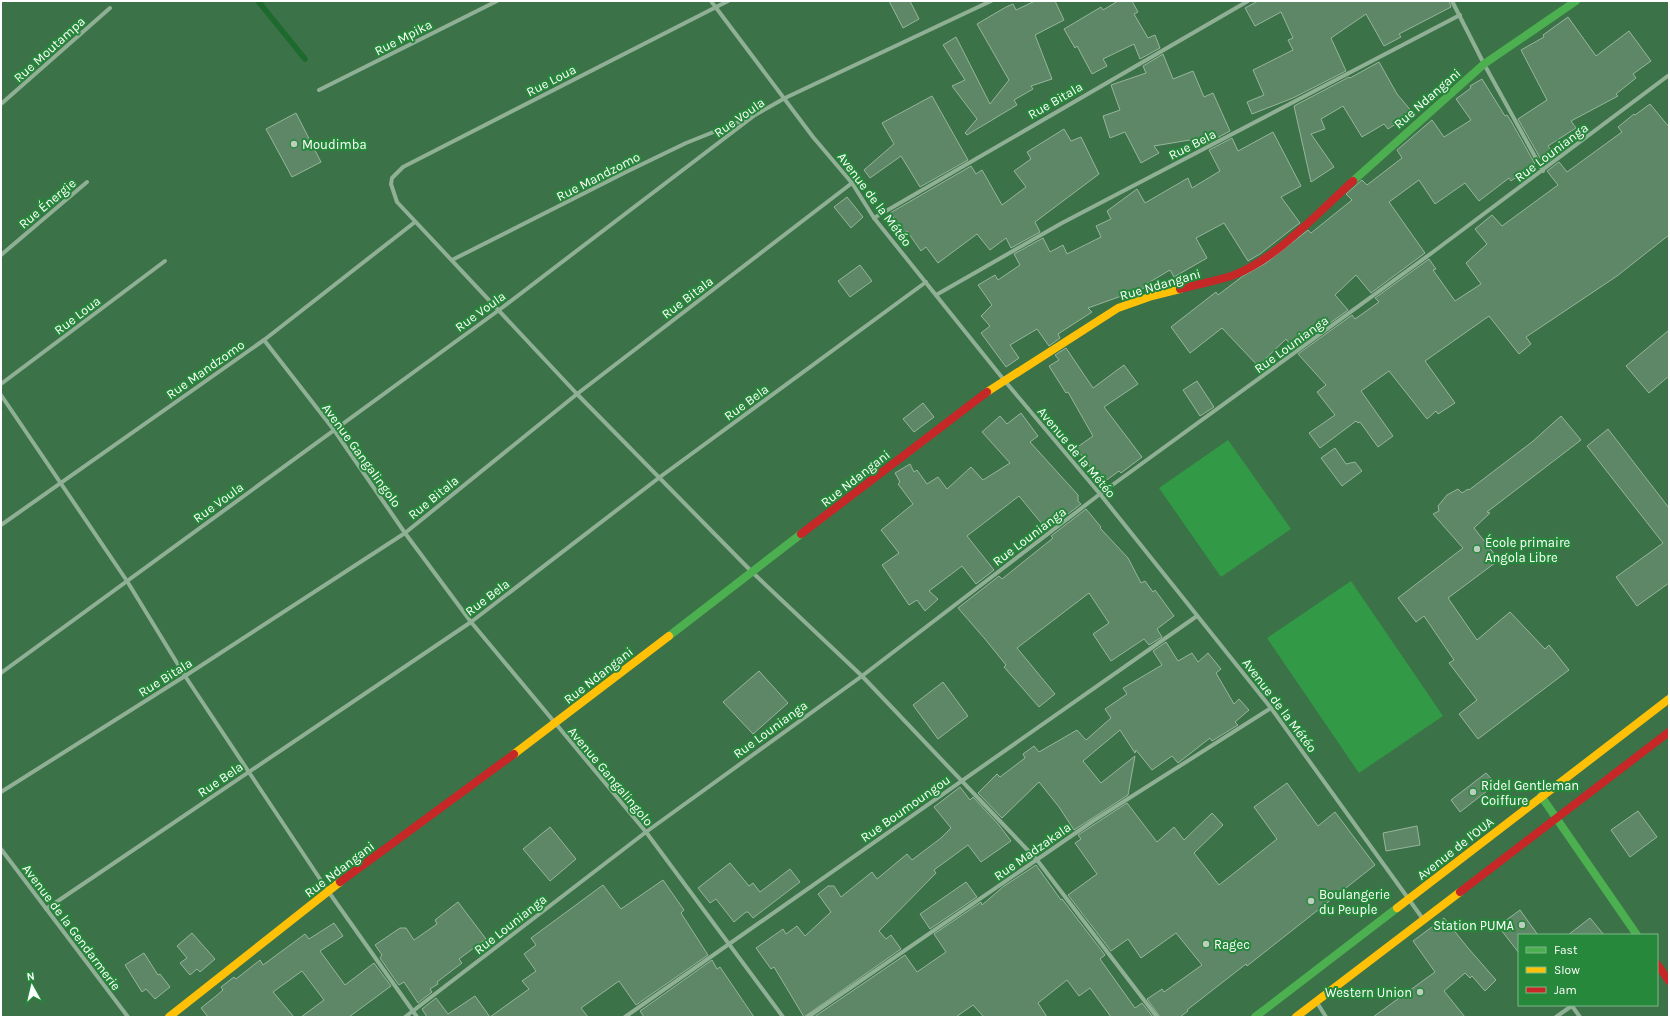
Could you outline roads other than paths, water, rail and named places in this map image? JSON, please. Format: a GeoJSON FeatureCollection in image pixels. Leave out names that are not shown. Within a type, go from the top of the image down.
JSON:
{"type":"FeatureCollection","features":[{"type":"Feature","properties":{"kind":"street","name":"Rue Mpika"},"geometry":{"type":"LineString","coordinates":[[318,90],[497,1]]}},
{"type":"Feature","properties":{"kind":"street","name":"Avenue de la Météo"},"geometry":{"type":"LineString","coordinates":[[711,1],[813,137],[852,183],[874,218],[1004,380],[1100,494],[1271,708],[1423,919]]}},
{"type":"Feature","properties":{"kind":"street","name":"Rue Loua"},"geometry":{"type":"LineString","coordinates":[[415,222],[397,202],[391,184],[392,178],[403,167],[728,1]]}},
{"type":"Feature","properties":{"kind":"street","name":"Rue Voula"},"geometry":{"type":"LineString","coordinates":[[1,673],[499,310],[756,115],[785,98],[991,1]]}},
{"type":"Feature","properties":{"kind":"street","name":"Rue Bitala"},"geometry":{"type":"LineString","coordinates":[[874,218],[1248,1]]}},
{"type":"Feature","properties":{"kind":"street"},"geometry":{"type":"LineString","coordinates":[[1452,1],[1484,64],[1543,171]]}},
{"type":"Feature","properties":{"kind":"street","name":"Rue Ndangani"},"geometry":{"type":"LineString","coordinates":[[169,1017],[328,891],[554,724],[981,396],[1118,308],[1152,296],[1234,275],[1263,259],[1301,229],[1374,161],[1484,64],[1576,1]]}},
{"type":"Feature","properties":{"kind":"street","name":"Rue Moutampa"},"geometry":{"type":"LineString","coordinates":[[1,104],[110,8]]}},
{"type":"Feature","properties":{"kind":"street","name":"Rue Bela"},"geometry":{"type":"LineString","coordinates":[[936,295],[1062,223],[1460,15]]}},
{"type":"Feature","properties":{"kind":"street","name":"Rue Lounianga"},"geometry":{"type":"LineString","coordinates":[[405,1017],[646,832],[862,676],[1100,494],[1543,171],[1669,75]]}},
{"type":"Feature","properties":{"kind":"street","name":"Rue Mandzomo"},"geometry":{"type":"LineString","coordinates":[[452,260],[686,143],[756,115]]}},
{"type":"Feature","properties":{"kind":"street","name":"Rue Énergie"},"geometry":{"type":"LineString","coordinates":[[1,255],[87,182]]}},
{"type":"Feature","properties":{"kind":"street","name":"Rue Bitala"},"geometry":{"type":"LineString","coordinates":[[1,792],[185,676],[405,533],[577,394],[852,183]]}},
{"type":"Feature","properties":{"kind":"street"},"geometry":{"type":"LineString","coordinates":[[415,222],[577,394],[752,572],[862,676],[1037,860],[1157,1017]]}},
{"type":"Feature","properties":{"kind":"street","name":"Rue Mandzomo"},"geometry":{"type":"LineString","coordinates":[[1,524],[264,340],[415,222]]}},
{"type":"Feature","properties":{"kind":"street","name":"Rue Loua"},"geometry":{"type":"LineString","coordinates":[[1,384],[165,261]]}},
{"type":"Feature","properties":{"kind":"street","name":"Rue Bela"},"geometry":{"type":"LineString","coordinates":[[46,909],[471,622],[660,477],[926,282]]}},
{"type":"Feature","properties":{"kind":"street","name":"Avenue Gangalingolo"},"geometry":{"type":"LineString","coordinates":[[264,340],[334,430],[405,533],[471,622],[554,724],[646,832],[783,1017]]}},
{"type":"Feature","properties":{"kind":"street"},"geometry":{"type":"LineString","coordinates":[[1,395],[127,581],[185,676],[328,891],[417,1017]]}},
{"type":"Feature","properties":{"kind":"street","name":"Rue Boumoungou"},"geometry":{"type":"LineString","coordinates":[[625,1017],[830,872],[1198,616]]}},
{"type":"Feature","properties":{"kind":"street","name":"Avenue de l'OUA"},"geometry":{"type":"LineString","coordinates":[[1255,1017],[1669,699]]}},
{"type":"Feature","properties":{"kind":"street","name":"Rue Madzakala"},"geometry":{"type":"LineString","coordinates":[[808,1017],[1093,820],[1271,708]]}},
{"type":"Feature","properties":{"kind":"street"},"geometry":{"type":"LineString","coordinates":[[1296,1017],[1669,732]]}},
{"type":"Feature","properties":{"kind":"street"},"geometry":{"type":"LineString","coordinates":[[1541,796],[1636,934]]}},
{"type":"Feature","properties":{"kind":"street","name":"Avenue de la Gendarmerie"},"geometry":{"type":"LineString","coordinates":[[1,850],[128,1017]]}},
{"type":"Feature","properties":{"kind":"street"},"geometry":{"type":"LineString","coordinates":[[1658,965],[1669,981]]}},
{"type":"Feature","properties":{"kind":"street"},"geometry":{"type":"LineString","coordinates":[[1316,1001],[1326,1017]]}},
{"type":"Feature","properties":{"kind":"street"},"geometry":{"type":"LineString","coordinates":[[1556,1017],[1572,1006]]}},
{"type":"Feature","properties":{"kind":"street"},"geometry":{"type":"LineString","coordinates":[[1574,1006],[1580,1017]]}},
{"type":"Feature","properties":{"kind":"waterway"},"geometry":{"type":"LineString","coordinates":[[258,1],[305,59]]}},
{"type":"Feature","properties":{"kind":"place","name":"Moudimba"},"geometry":{"type":"Point","coordinates":[294,144]}},
{"type":"Feature","properties":{"kind":"place","name":"École primaire Angola Libre"},"geometry":{"type":"Point","coordinates":[1477,549]}},
{"type":"Feature","properties":{"kind":"place","name":"Ridel Gentleman Coiffure"},"geometry":{"type":"Point","coordinates":[1473,792]}},
{"type":"Feature","properties":{"kind":"place","name":"Boulangerie du Peuple"},"geometry":{"type":"Point","coordinates":[1311,901]}},
{"type":"Feature","properties":{"kind":"place","name":"Station PUMA"},"geometry":{"type":"Point","coordinates":[1522,925]}},
{"type":"Feature","properties":{"kind":"place","name":"Ragec"},"geometry":{"type":"Point","coordinates":[1206,944]}},
{"type":"Feature","properties":{"kind":"place","name":"Western Union"},"geometry":{"type":"Point","coordinates":[1420,992]}}]}
